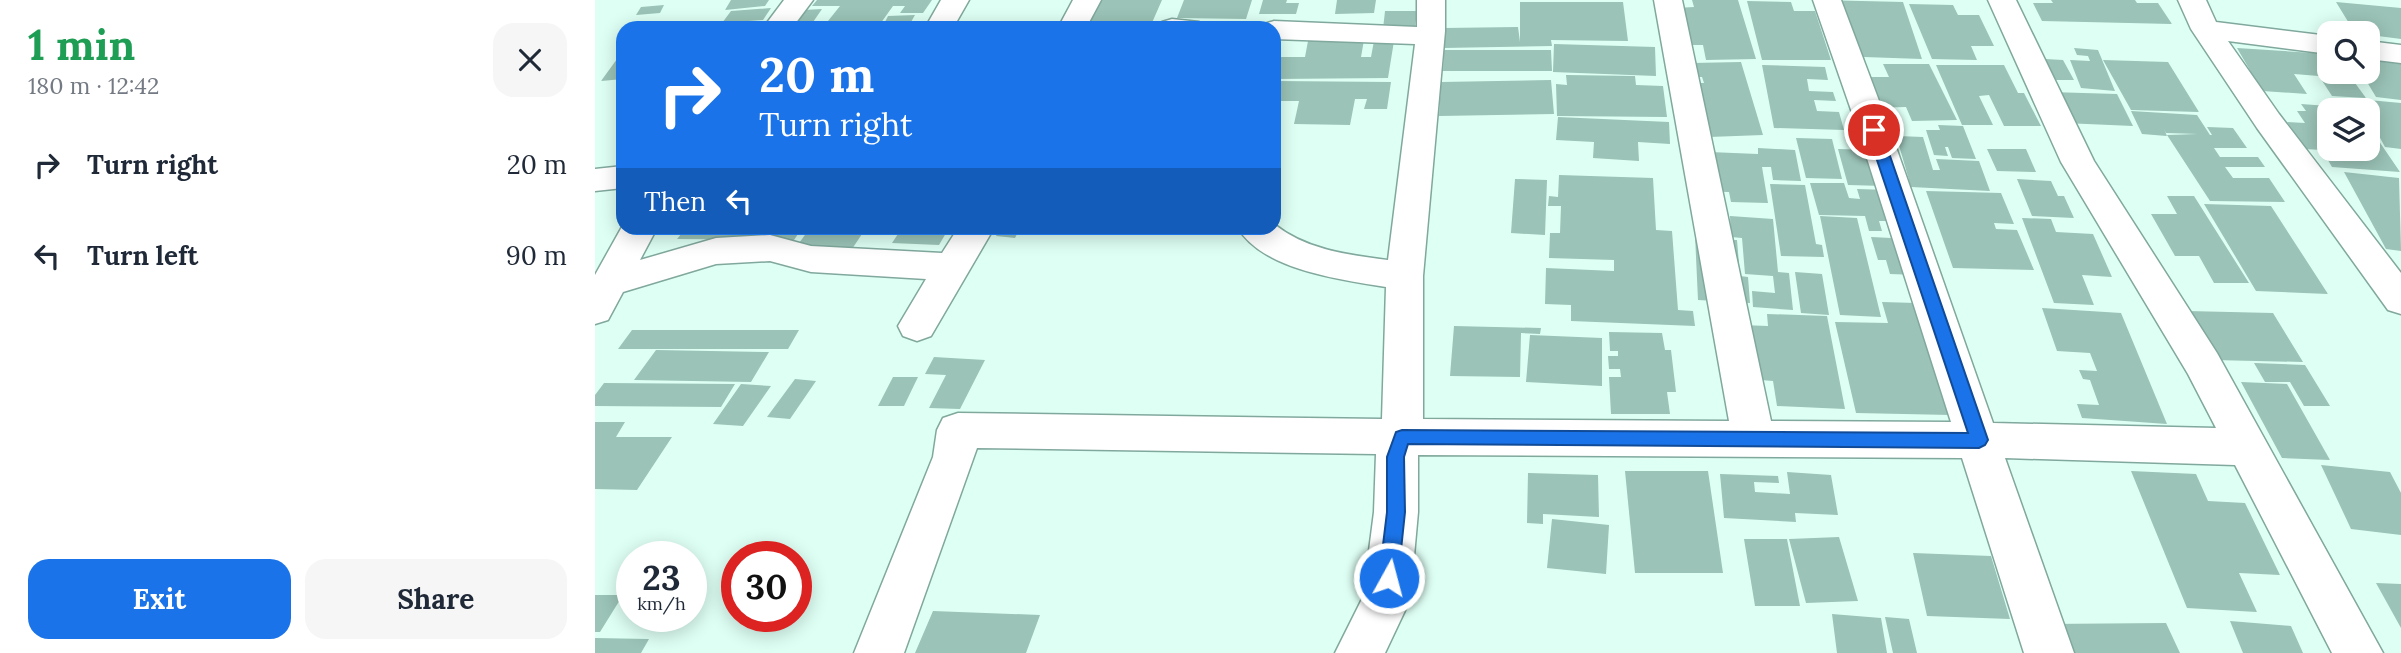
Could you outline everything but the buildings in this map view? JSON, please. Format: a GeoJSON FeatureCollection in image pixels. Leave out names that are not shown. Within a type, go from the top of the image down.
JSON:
{"type":"FeatureCollection","features":[{"type":"Feature","properties":{"kind":"street"},"geometry":{"type":"LineString","coordinates":[[782,21],[799,0]]}},
{"type":"Feature","properties":{"kind":"street"},"geometry":{"type":"LineString","coordinates":[[943,21],[955,0]]}},
{"type":"Feature","properties":{"kind":"street"},"geometry":{"type":"LineString","coordinates":[[1076,21],[1087,0]]}},
{"type":"Feature","properties":{"kind":"street"},"geometry":{"type":"LineString","coordinates":[[1360,653],[1386,600],[1396,512],[1396,457],[1402,437],[1405,276],[1430,36],[1431,0]]}},
{"type":"Feature","properties":{"kind":"street"},"geometry":{"type":"LineString","coordinates":[[1668,0],[1753,438]]}},
{"type":"Feature","properties":{"kind":"street"},"geometry":{"type":"LineString","coordinates":[[1827,0],[1874,130],[2049,653]]}},
{"type":"Feature","properties":{"kind":"street"},"geometry":{"type":"LineString","coordinates":[[2002,0],[2078,162],[2203,364],[2358,653]]}},
{"type":"Feature","properties":{"kind":"street"},"geometry":{"type":"LineString","coordinates":[[2192,0],[2205,29],[2268,121],[2401,300]]}},
{"type":"Feature","properties":{"kind":"street"},"geometry":{"type":"LineString","coordinates":[[2205,29],[2317,43]]}},
{"type":"Feature","properties":{"kind":"street"},"geometry":{"type":"LineString","coordinates":[[1281,30],[1430,36]]}},
{"type":"Feature","properties":{"kind":"street"},"geometry":{"type":"LineString","coordinates":[[2380,51],[2401,54]]}},
{"type":"Feature","properties":{"kind":"street"},"geometry":{"type":"LineString","coordinates":[[595,180],[616,178]]}},
{"type":"Feature","properties":{"kind":"street"},"geometry":{"type":"LineString","coordinates":[[602,297],[635,235]]}},
{"type":"Feature","properties":{"kind":"street"},"geometry":{"type":"LineString","coordinates":[[917,326],[972,235]]}},
{"type":"Feature","properties":{"kind":"street"},"geometry":{"type":"LineString","coordinates":[[1266,235],[1277,243],[1323,263],[1405,276]]}},
{"type":"Feature","properties":{"kind":"street"},"geometry":{"type":"LineString","coordinates":[[602,297],[716,251],[770,248],[811,259],[953,267]]}},
{"type":"Feature","properties":{"kind":"street"},"geometry":{"type":"LineString","coordinates":[[879,653],[954,457],[958,430],[1402,437],[1979,440],[2248,447]]}},
{"type":"Feature","properties":{"kind":"route"},"geometry":{"type":"LineString","coordinates":[[1389,578],[1396,512],[1396,457],[1402,437],[1979,440],[1874,130]]}}]}
